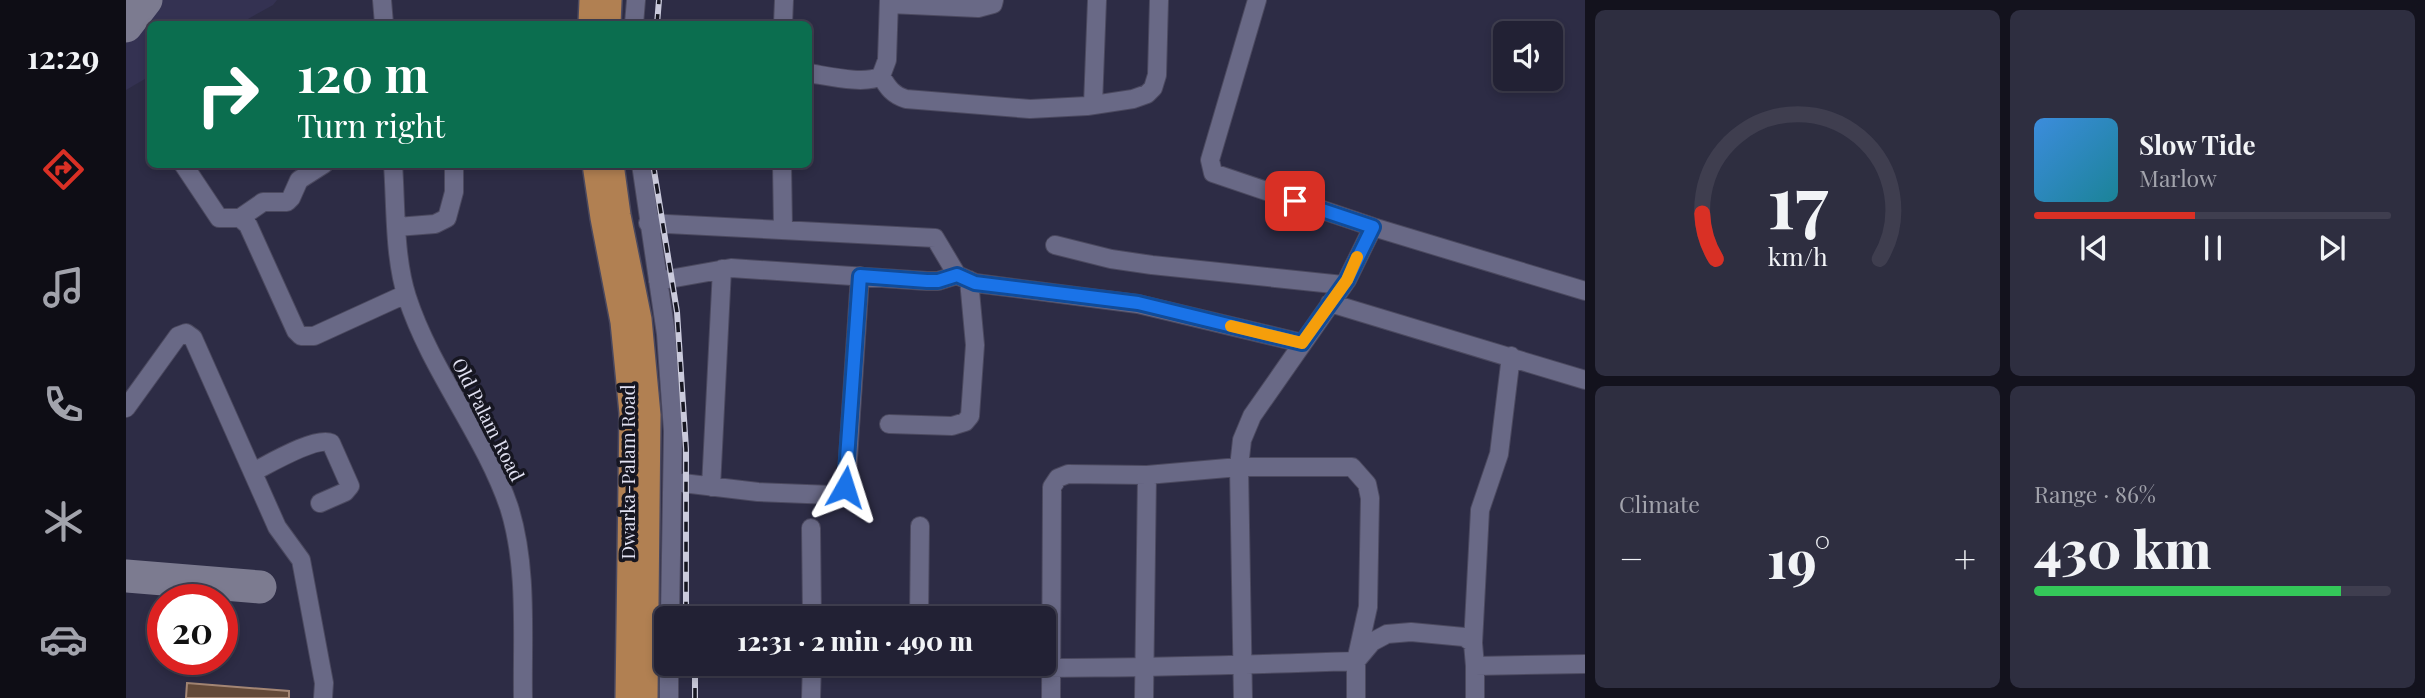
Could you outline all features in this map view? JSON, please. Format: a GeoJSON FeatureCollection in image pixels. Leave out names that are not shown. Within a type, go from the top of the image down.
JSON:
{"type":"FeatureCollection","features":[{"type":"Feature","properties":{"kind":"main road"},"geometry":{"type":"LineString","coordinates":[[589,21],[590,0]]}},
{"type":"Feature","properties":{"kind":"main road"},"geometry":{"type":"LineString","coordinates":[[610,21],[611,0]]}},
{"type":"Feature","properties":{"kind":"main road","name":"Dwarka-Palam Road"},"geometry":{"type":"LineString","coordinates":[[594,168],[621,322],[630,413],[626,698]]}},
{"type":"Feature","properties":{"kind":"main road","name":"Dwarka-Palam Road"},"geometry":{"type":"LineString","coordinates":[[614,168],[641,319],[650,415],[647,698]]}},
{"type":"Feature","properties":{"kind":"street"},"geometry":{"type":"LineString","coordinates":[[382,0],[384,21]]}},
{"type":"Feature","properties":{"kind":"street"},"geometry":{"type":"LineString","coordinates":[[634,21],[636,0]]}},
{"type":"Feature","properties":{"kind":"street"},"geometry":{"type":"LineString","coordinates":[[783,21],[784,0]]}},
{"type":"Feature","properties":{"kind":"street"},"geometry":{"type":"LineString","coordinates":[[812,74],[859,79],[875,79],[881,76],[887,60],[889,2],[978,8],[993,4],[995,0]]}},
{"type":"Feature","properties":{"kind":"street"},"geometry":{"type":"LineString","coordinates":[[1093,105],[1097,0]]}},
{"type":"Feature","properties":{"kind":"street"},"geometry":{"type":"LineString","coordinates":[[881,76],[888,88],[906,99],[1030,109],[1093,105],[1147,94],[1153,88],[1158,59],[1159,0]]}},
{"type":"Feature","properties":{"kind":"street"},"geometry":{"type":"LineString","coordinates":[[1257,0],[1210,160],[1211,170],[1218,176],[1373,227],[1585,291]]}},
{"type":"Feature","properties":{"kind":"street"},"geometry":{"type":"LineString","coordinates":[[186,168],[219,218],[240,218],[263,202],[287,202],[299,180],[318,168]]}},
{"type":"Feature","properties":{"kind":"street","name":"Old Palam Road"},"geometry":{"type":"LineString","coordinates":[[393,168],[397,227],[406,294],[419,329],[499,482],[509,508],[520,576],[523,698]]}},
{"type":"Feature","properties":{"kind":"street"},"geometry":{"type":"LineString","coordinates":[[397,227],[435,224],[447,218],[454,192],[454,168]]}},
{"type":"Feature","properties":{"kind":"street"},"geometry":{"type":"LineString","coordinates":[[641,168],[666,334],[673,431],[670,606]]}},
{"type":"Feature","properties":{"kind":"street"},"geometry":{"type":"LineString","coordinates":[[782,168],[783,228]]}},
{"type":"Feature","properties":{"kind":"street"},"geometry":{"type":"LineString","coordinates":[[240,218],[248,225],[296,331],[301,336],[314,335],[406,294]]}},
{"type":"Feature","properties":{"kind":"street"},"geometry":{"type":"LineString","coordinates":[[648,223],[935,238],[963,278],[975,345],[970,416],[965,422],[952,426],[889,424]]}},
{"type":"Feature","properties":{"kind":"street"},"geometry":{"type":"LineString","coordinates":[[1243,698],[1239,467],[1242,440],[1252,416],[1343,285],[1373,227]]}},
{"type":"Feature","properties":{"kind":"street"},"geometry":{"type":"LineString","coordinates":[[1055,245],[1152,265],[1343,285]]}},
{"type":"Feature","properties":{"kind":"street"},"geometry":{"type":"LineString","coordinates":[[658,281],[722,269],[927,281],[963,278],[1138,303],[1302,343]]}},
{"type":"Feature","properties":{"kind":"street"},"geometry":{"type":"LineString","coordinates":[[711,486],[722,269]]}},
{"type":"Feature","properties":{"kind":"street"},"geometry":{"type":"LineString","coordinates":[[674,482],[758,492],[832,495],[845,487],[860,276]]}},
{"type":"Feature","properties":{"kind":"street"},"geometry":{"type":"LineString","coordinates":[[1330,303],[1585,380]]}},
{"type":"Feature","properties":{"kind":"street"},"geometry":{"type":"LineString","coordinates":[[126,408],[178,336],[186,333],[193,338],[277,527],[300,561],[324,683],[323,698]]}},
{"type":"Feature","properties":{"kind":"street"},"geometry":{"type":"LineString","coordinates":[[1475,698],[1473,643],[1480,510],[1499,454],[1511,356]]}},
{"type":"Feature","properties":{"kind":"street"},"geometry":{"type":"LineString","coordinates":[[253,472],[313,443],[326,440],[331,443],[349,486],[345,492],[320,503]]}},
{"type":"Feature","properties":{"kind":"street"},"geometry":{"type":"LineString","coordinates":[[1051,606],[1052,487],[1058,478],[1068,474],[1147,475],[1239,467],[1352,467],[1367,484],[1370,498],[1368,607],[1356,661],[1356,698]]}},
{"type":"Feature","properties":{"kind":"street"},"geometry":{"type":"LineString","coordinates":[[1144,698],[1147,475]]}},
{"type":"Feature","properties":{"kind":"street"},"geometry":{"type":"LineString","coordinates":[[919,606],[920,526]]}},
{"type":"Feature","properties":{"kind":"street"},"geometry":{"type":"LineString","coordinates":[[811,528],[812,606]]}},
{"type":"Feature","properties":{"kind":"street"},"geometry":{"type":"LineString","coordinates":[[1056,666],[1143,667],[1356,661],[1372,642],[1387,634],[1410,632],[1464,637],[1473,643]]}},
{"type":"Feature","properties":{"kind":"street"},"geometry":{"type":"LineString","coordinates":[[1475,666],[1585,664]]}},
{"type":"Feature","properties":{"kind":"street"},"geometry":{"type":"LineString","coordinates":[[668,676],[669,698]]}},
{"type":"Feature","properties":{"kind":"street"},"geometry":{"type":"LineString","coordinates":[[811,698],[812,676]]}},
{"type":"Feature","properties":{"kind":"street"},"geometry":{"type":"LineString","coordinates":[[1051,676],[1051,698]]}},
{"type":"Feature","properties":{"kind":"shaded area"},"geometry":{"type":"Polygon","coordinates":[[[126,0],[277,0],[244,21],[147,21],[147,78],[126,90],[126,0]]]}},
{"type":"Feature","properties":{"kind":"building"},"geometry":{"type":"Polygon","coordinates":[[[187,683],[289,691],[289,698],[186,698],[187,683]]]}},
{"type":"Feature","properties":{"kind":"taxiway"},"geometry":{"type":"LineString","coordinates":[[126,26],[146,0]]}},
{"type":"Feature","properties":{"kind":"taxiway"},"geometry":{"type":"LineString","coordinates":[[126,576],[260,587]]}},
{"type":"Feature","properties":{"kind":"railway"},"geometry":{"type":"LineString","coordinates":[[657,21],[659,0]]}},
{"type":"Feature","properties":{"kind":"railway"},"geometry":{"type":"LineString","coordinates":[[654,168],[677,312],[686,449],[686,606]]}},
{"type":"Feature","properties":{"kind":"railway"},"geometry":{"type":"LineString","coordinates":[[695,676],[695,698]]}},
{"type":"Feature","properties":{"kind":"slow traffic"},"geometry":{"type":"LineString","coordinates":[[1231,326],[1302,343],[1347,280],[1357,257]]}},
{"type":"Feature","properties":{"kind":"route"},"geometry":{"type":"LineString","coordinates":[[845,487],[860,276],[938,281],[957,275],[975,283],[1138,303],[1302,343],[1347,280],[1373,227],[1295,201]]}}]}
